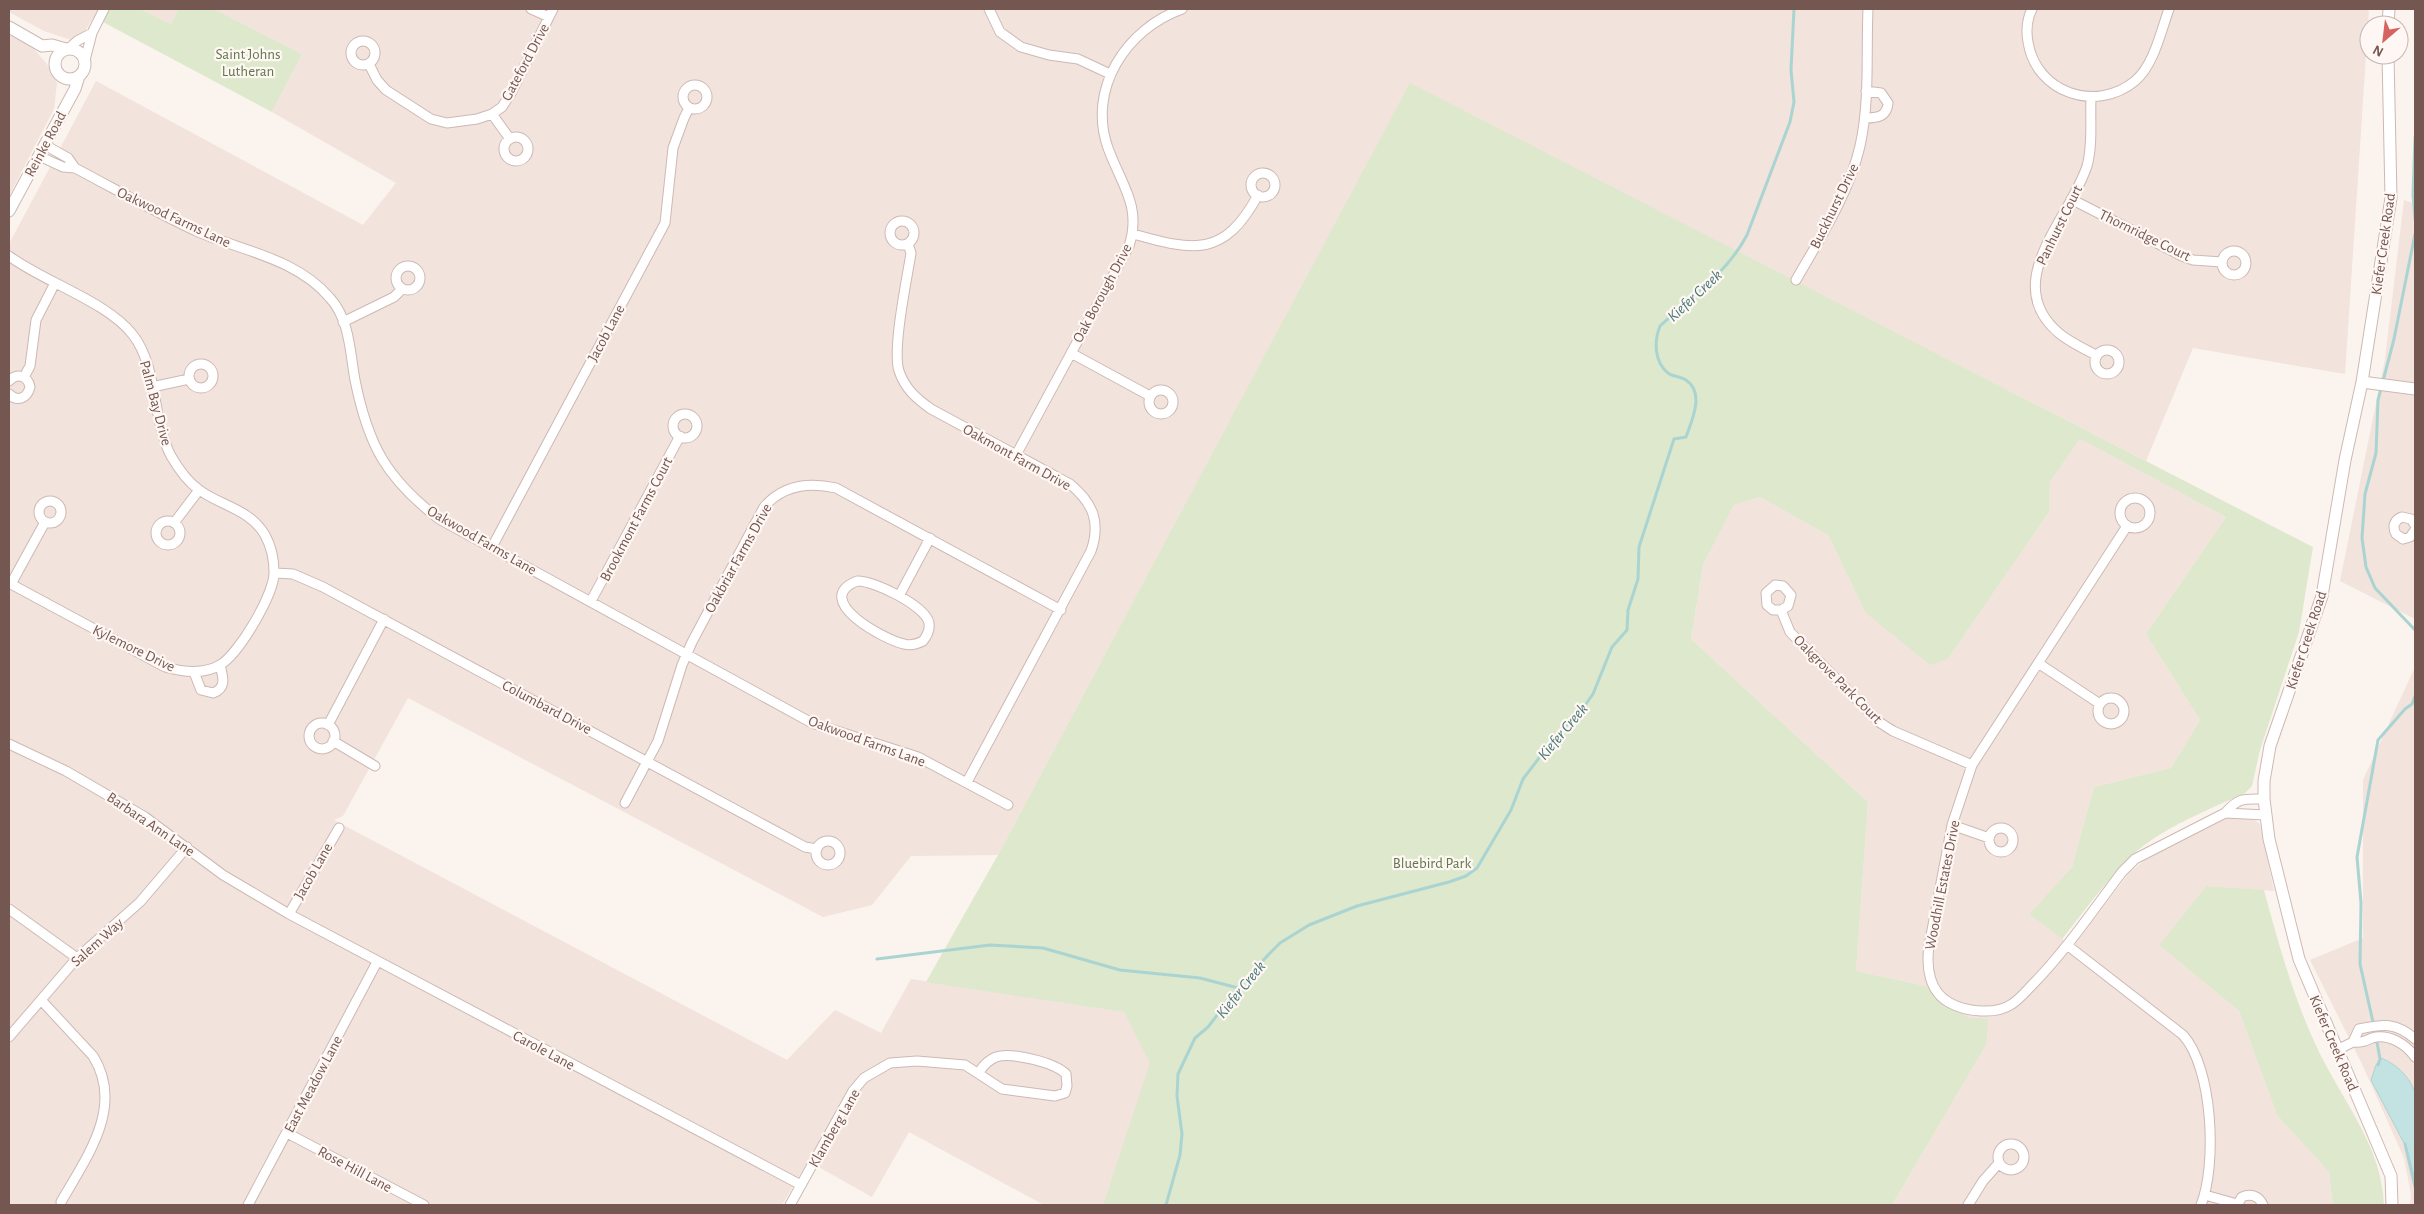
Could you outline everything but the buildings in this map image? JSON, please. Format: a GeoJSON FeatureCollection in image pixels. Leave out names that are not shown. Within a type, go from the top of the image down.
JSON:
{"type":"FeatureCollection","features":[{"type":"Feature","properties":{"kind":"street"},"geometry":{"type":"LineString","coordinates":[[9,27],[42,46],[61,77],[71,79],[80,76],[84,69],[84,60],[92,33],[104,9]]}},
{"type":"Feature","properties":{"kind":"street"},"geometry":{"type":"LineString","coordinates":[[531,9],[551,13]]}},
{"type":"Feature","properties":{"kind":"street"},"geometry":{"type":"LineString","coordinates":[[989,9],[1000,32],[1021,47],[1048,55],[1078,59],[1110,74]]}},
{"type":"Feature","properties":{"kind":"street","name":"Oak Borough Drive"},"geometry":{"type":"LineString","coordinates":[[1016,455],[1129,246],[1133,234],[1133,210],[1128,193],[1107,147],[1104,130],[1104,106],[1110,74],[1130,42],[1143,30],[1157,19],[1182,9]]}},
{"type":"Feature","properties":{"kind":"street","name":"Buckhurst Drive"},"geometry":{"type":"LineString","coordinates":[[1796,280],[1850,177],[1860,148],[1865,118],[1868,9]]}},
{"type":"Feature","properties":{"kind":"street"},"geometry":{"type":"LineString","coordinates":[[2032,9],[2027,36],[2029,48],[2038,68],[2045,77],[2063,90],[2091,98],[2112,93],[2136,80],[2147,66],[2169,9]]}},
{"type":"Feature","properties":{"kind":"street","name":"Gateford Drive"},"geometry":{"type":"LineString","coordinates":[[369,64],[377,80],[386,90],[431,119],[447,123],[463,122],[492,114],[502,107],[511,93],[551,13]]}},
{"type":"Feature","properties":{"kind":"street"},"geometry":{"type":"LineString","coordinates":[[54,64],[58,54],[92,33]]}},
{"type":"Feature","properties":{"kind":"street"},"geometry":{"type":"LineString","coordinates":[[42,46],[52,45],[79,52],[84,60]]}},
{"type":"Feature","properties":{"kind":"street","name":"Kiefer Creek Road"},"geometry":{"type":"LineString","coordinates":[[2388,65],[2391,198],[2362,382],[2345,460],[2322,596],[2270,746],[2264,781],[2264,799],[2269,839],[2299,959],[2391,1176],[2392,1205]]}},
{"type":"Feature","properties":{"kind":"street","name":"Reinke Road"},"geometry":{"type":"LineString","coordinates":[[9,211],[75,89],[80,76]]}},
{"type":"Feature","properties":{"kind":"street","name":"Reinke Road"},"geometry":{"type":"LineString","coordinates":[[61,77],[67,102]]}},
{"type":"Feature","properties":{"kind":"street"},"geometry":{"type":"LineString","coordinates":[[1865,118],[1881,117],[1887,111],[1888,103],[1881,93],[1866,91]]}},
{"type":"Feature","properties":{"kind":"street","name":"Panhurst Court"},"geometry":{"type":"LineString","coordinates":[[2091,98],[2087,166],[2036,270],[2035,280],[2036,297],[2051,325],[2061,335],[2096,356]]}},
{"type":"Feature","properties":{"kind":"street","name":"Jacob Lane"},"geometry":{"type":"LineString","coordinates":[[492,548],[664,223],[673,148],[689,108]]}},
{"type":"Feature","properties":{"kind":"street"},"geometry":{"type":"LineString","coordinates":[[492,114],[510,139]]}},
{"type":"Feature","properties":{"kind":"street","name":"Oakwood Farms Lane"},"geometry":{"type":"LineString","coordinates":[[45,145],[68,158],[75,168]]}},
{"type":"Feature","properties":{"kind":"street","name":"Oakwood Farms Lane"},"geometry":{"type":"LineString","coordinates":[[39,156],[63,167],[75,168],[173,220],[214,238],[276,259],[295,269],[316,284],[332,299],[343,322],[350,343],[354,379],[370,437],[382,460],[395,479],[419,503],[439,518],[812,723],[902,751],[967,782],[1008,805]]}},
{"type":"Feature","properties":{"kind":"street"},"geometry":{"type":"LineString","coordinates":[[1133,234],[1174,245],[1210,244],[1233,232],[1248,214],[1258,196]]}},
{"type":"Feature","properties":{"kind":"street","name":"Thornridge Court"},"geometry":{"type":"LineString","coordinates":[[2071,199],[2193,260],[2222,262]]}},
{"type":"Feature","properties":{"kind":"street","name":"Oakmont Farm Drive"},"geometry":{"type":"LineString","coordinates":[[908,244],[911,253],[896,357],[906,386],[916,398],[930,409],[1070,484],[1083,495],[1093,512],[1096,526],[1091,551],[967,782]]}},
{"type":"Feature","properties":{"kind":"street","name":"Palm Bay Drive"},"geometry":{"type":"LineString","coordinates":[[9,256],[112,314],[126,326],[140,347],[165,443],[179,468],[199,490],[234,506],[257,524],[271,549],[274,573]]}},
{"type":"Feature","properties":{"kind":"street"},"geometry":{"type":"LineString","coordinates":[[24,377],[30,366],[36,320],[54,283]]}},
{"type":"Feature","properties":{"kind":"street"},"geometry":{"type":"LineString","coordinates":[[343,322],[394,297],[402,288]]}},
{"type":"Feature","properties":{"kind":"street"},"geometry":{"type":"LineString","coordinates":[[1071,353],[1150,396]]}},
{"type":"Feature","properties":{"kind":"street"},"geometry":{"type":"LineString","coordinates":[[9,381],[14,376],[24,377]]}},
{"type":"Feature","properties":{"kind":"street"},"geometry":{"type":"LineString","coordinates":[[9,394],[20,399],[27,395],[30,387],[24,377]]}},
{"type":"Feature","properties":{"kind":"street"},"geometry":{"type":"LineString","coordinates":[[152,388],[188,379]]}},
{"type":"Feature","properties":{"kind":"street"},"geometry":{"type":"LineString","coordinates":[[2362,382],[2415,389]]}},
{"type":"Feature","properties":{"kind":"street","name":"Brookmont Farms Court"},"geometry":{"type":"LineString","coordinates":[[592,602],[680,436]]}},
{"type":"Feature","properties":{"kind":"street","name":"Oakbriar Farms Drive"},"geometry":{"type":"LineString","coordinates":[[625,803],[658,741],[687,653],[764,507],[772,498],[782,492],[808,485],[836,488],[1061,610]]}},
{"type":"Feature","properties":{"kind":"street"},"geometry":{"type":"LineString","coordinates":[[174,523],[199,490]]}},
{"type":"Feature","properties":{"kind":"street"},"geometry":{"type":"LineString","coordinates":[[2415,510],[2413,522],[2406,517],[2398,518],[2394,523],[2394,531],[2399,537],[2407,539],[2413,535],[2415,530]]}},
{"type":"Feature","properties":{"kind":"street"},"geometry":{"type":"LineString","coordinates":[[10,583],[45,522]]}},
{"type":"Feature","properties":{"kind":"street","name":"Woodhill Estates Drive"},"geometry":{"type":"LineString","coordinates":[[2126,526],[1972,764],[1952,825],[1941,873],[1927,960],[1928,973],[1934,987],[1945,1001],[1958,1008],[1994,1011],[2008,1006],[2045,972],[2122,872],[2135,859],[2225,813],[2235,802],[2241,799],[2264,799]]}},
{"type":"Feature","properties":{"kind":"street"},"geometry":{"type":"LineString","coordinates":[[899,596],[930,538]]}},
{"type":"Feature","properties":{"kind":"street","name":"Columbard Drive"},"geometry":{"type":"LineString","coordinates":[[274,573],[293,574],[307,579],[805,846],[817,849]]}},
{"type":"Feature","properties":{"kind":"street","name":"Kylemore Drive"},"geometry":{"type":"LineString","coordinates":[[10,583],[165,667],[182,672],[194,672],[220,665],[239,648],[246,638],[269,591],[274,573]]}},
{"type":"Feature","properties":{"kind":"street"},"geometry":{"type":"LineString","coordinates":[[857,581],[867,581],[899,596],[927,617],[929,630],[923,641],[918,644],[911,645],[899,642],[861,622],[849,614],[843,604],[846,588],[857,581]]}},
{"type":"Feature","properties":{"kind":"street","name":"Oakgrove Park Court"},"geometry":{"type":"LineString","coordinates":[[1775,585],[1787,588],[1791,595],[1788,606],[1781,610],[1770,608],[1766,601],[1766,593],[1775,585]]}},
{"type":"Feature","properties":{"kind":"street","name":"Oakgrove Park Court"},"geometry":{"type":"LineString","coordinates":[[1781,610],[1790,632],[1879,722],[1893,731],[1972,764]]}},
{"type":"Feature","properties":{"kind":"street"},"geometry":{"type":"LineString","coordinates":[[328,725],[384,619]]}},
{"type":"Feature","properties":{"kind":"street"},"geometry":{"type":"LineString","coordinates":[[2038,663],[2100,704]]}},
{"type":"Feature","properties":{"kind":"street"},"geometry":{"type":"LineString","coordinates":[[194,672],[201,690],[212,693],[220,689],[224,681],[220,665]]}},
{"type":"Feature","properties":{"kind":"street"},"geometry":{"type":"LineString","coordinates":[[315,725],[328,725],[333,730],[333,741],[327,747],[319,748],[310,740],[310,731],[315,725]]}},
{"type":"Feature","properties":{"kind":"street"},"geometry":{"type":"LineString","coordinates":[[333,741],[375,766]]}},
{"type":"Feature","properties":{"kind":"street","name":"Barbara Ann Lane"},"geometry":{"type":"LineString","coordinates":[[9,744],[96,788],[145,817],[223,875],[288,914]]}},
{"type":"Feature","properties":{"kind":"street"},"geometry":{"type":"LineString","coordinates":[[2225,813],[2266,815]]}},
{"type":"Feature","properties":{"kind":"street"},"geometry":{"type":"LineString","coordinates":[[1952,825],[1989,838]]}},
{"type":"Feature","properties":{"kind":"street","name":"Jacob Lane"},"geometry":{"type":"LineString","coordinates":[[288,914],[339,828]]}},
{"type":"Feature","properties":{"kind":"street","name":"Salem Way"},"geometry":{"type":"LineString","coordinates":[[9,1038],[77,958],[140,902],[186,847]]}},
{"type":"Feature","properties":{"kind":"street"},"geometry":{"type":"LineString","coordinates":[[9,909],[77,958]]}},
{"type":"Feature","properties":{"kind":"street","name":"Carole Lane"},"geometry":{"type":"LineString","coordinates":[[288,914],[801,1185]]}},
{"type":"Feature","properties":{"kind":"street"},"geometry":{"type":"LineString","coordinates":[[2067,945],[2183,1035],[2192,1047],[2204,1088],[2210,1145],[2210,1167],[2205,1195],[2200,1205]]}},
{"type":"Feature","properties":{"kind":"street","name":"East Meadow Lane"},"geometry":{"type":"LineString","coordinates":[[248,1205],[377,962]]}},
{"type":"Feature","properties":{"kind":"street"},"geometry":{"type":"LineString","coordinates":[[41,1000],[94,1056],[105,1088],[105,1110],[99,1132],[61,1202]]}},
{"type":"Feature","properties":{"kind":"street"},"geometry":{"type":"LineString","coordinates":[[2353,1042],[2359,1029],[2382,1024],[2406,1032],[2415,1039]]}},
{"type":"Feature","properties":{"kind":"street"},"geometry":{"type":"LineString","coordinates":[[2337,1050],[2353,1042],[2362,1043],[2374,1037],[2388,1037],[2400,1042],[2415,1057]]}},
{"type":"Feature","properties":{"kind":"street","name":"Klamberg Lane"},"geometry":{"type":"LineString","coordinates":[[790,1205],[858,1084],[890,1063],[917,1061],[965,1065],[979,1072],[988,1082],[1002,1089],[1055,1096],[1064,1092],[1067,1086],[1066,1074],[1048,1062],[1003,1056],[988,1062],[979,1072]]}},
{"type":"Feature","properties":{"kind":"street","name":"Rose Hill Lane"},"geometry":{"type":"LineString","coordinates":[[287,1133],[424,1205]]}},
{"type":"Feature","properties":{"kind":"street"},"geometry":{"type":"LineString","coordinates":[[1968,1205],[1983,1180],[1999,1163]]}},
{"type":"Feature","properties":{"kind":"street"},"geometry":{"type":"LineString","coordinates":[[2205,1195],[2237,1205],[2242,1197],[2251,1195],[2259,1198],[2263,1205]]}},
{"type":"Feature","properties":{"kind":"shaded area"},"geometry":{"type":"Polygon","coordinates":[[[9,9],[111,9],[105,23],[93,18],[85,31],[71,40],[44,31],[9,12],[9,9]]]}},
{"type":"Feature","properties":{"kind":"shaded area"},"geometry":{"type":"Polygon","coordinates":[[[140,9],[178,9],[171,24],[140,9]]]}},
{"type":"Feature","properties":{"kind":"shaded area"},"geometry":{"type":"Polygon","coordinates":[[[214,9],[2369,9],[2369,15],[2359,15],[2359,65],[2365,65],[2345,374],[2193,348],[2146,461],[1410,84],[998,855],[911,856],[872,905],[823,917],[408,698],[343,816],[334,820],[787,1060],[835,1010],[881,1033],[911,979],[1124,1012],[1151,1063],[1103,1205],[1044,1205],[909,1132],[872,1197],[808,1161],[782,1205],[9,1205],[9,244],[96,81],[363,225],[396,183],[272,112],[302,54],[214,9]]]}},
{"type":"Feature","properties":{"kind":"shaded area"},"geometry":{"type":"Polygon","coordinates":[[[9,35],[32,47],[47,64],[57,83],[54,109],[9,196],[9,35]]]}},
{"type":"Feature","properties":{"kind":"shaded area"},"geometry":{"type":"Polygon","coordinates":[[[2404,200],[2415,204],[2415,619],[2340,581],[2385,359],[2404,200]]]}},
{"type":"Feature","properties":{"kind":"shaded area"},"geometry":{"type":"Polygon","coordinates":[[[2080,439],[2226,517],[2146,634],[2200,720],[2171,768],[2094,787],[2072,867],[2029,914],[2073,947],[2129,873],[2146,859],[2189,834],[2232,816],[2252,818],[2260,824],[2274,891],[2206,886],[2159,945],[2239,1011],[2277,1115],[2329,1172],[2333,1205],[1892,1205],[1986,1045],[1971,1018],[1952,1010],[1930,987],[1856,971],[1868,802],[1691,639],[1703,565],[1734,505],[1760,497],[1828,535],[1865,612],[1948,659],[2049,512],[2050,482],[2080,439]]]}},
{"type":"Feature","properties":{"kind":"shaded area"},"geometry":{"type":"Polygon","coordinates":[[[2415,667],[2415,1205],[2410,1205],[2411,1194],[2404,1158],[2362,1064],[2310,960],[2363,938],[2363,780],[2415,667]]]}},
{"type":"Feature","properties":{"kind":"green space","name":"Saint Johns Lutheran"},"geometry":{"type":"Polygon","coordinates":[[[110,9],[140,9],[171,24],[178,9],[214,9],[302,54],[272,112],[103,22],[110,9]]]}},
{"type":"Feature","properties":{"kind":"green space","name":"Bluebird Park"},"geometry":{"type":"Polygon","coordinates":[[[1410,83],[2313,547],[2299,632],[2260,750],[2252,786],[2245,793],[2180,823],[2143,846],[2111,877],[2062,939],[2029,914],[2072,867],[2094,787],[2171,768],[2200,720],[2146,634],[2226,517],[2080,439],[2050,482],[2049,512],[1948,659],[1930,665],[1865,612],[1828,535],[1760,497],[1734,505],[1703,565],[1691,639],[1868,802],[1856,971],[1930,987],[1952,1010],[1971,1018],[1988,1019],[1986,1045],[1892,1205],[1103,1205],[1150,1063],[1124,1012],[926,982],[998,855],[1410,83]]]}},
{"type":"Feature","properties":{"kind":"green space"},"geometry":{"type":"Polygon","coordinates":[[[2206,886],[2264,890],[2281,952],[2302,1013],[2319,1052],[2369,1145],[2377,1164],[2382,1184],[2384,1205],[2333,1205],[2329,1172],[2277,1115],[2239,1011],[2159,945],[2206,886]]]}},
{"type":"Feature","properties":{"kind":"water"},"geometry":{"type":"Polygon","coordinates":[[[2381,1058],[2392,1063],[2401,1071],[2414,1090],[2417,1119],[2415,1180],[2407,1149],[2371,1080],[2376,1065],[2381,1058]]]}},
{"type":"Feature","properties":{"kind":"waterway","name":"Kiefer Creek"},"geometry":{"type":"LineString","coordinates":[[1166,1205],[1180,1155],[1182,1134],[1177,1096],[1178,1074],[1195,1038],[1208,1027],[1238,988],[1280,943],[1309,925],[1357,906],[1449,882],[1466,876],[1477,868],[1511,810],[1523,779],[1555,737],[1581,711],[1593,694],[1612,647],[1627,630],[1628,610],[1638,579],[1639,547],[1674,439],[1686,437],[1696,399],[1692,385],[1686,380],[1668,373],[1660,363],[1656,351],[1658,332],[1660,326],[1719,273],[1730,261],[1747,235],[1790,122],[1794,102],[1791,70],[1794,9]]}},
{"type":"Feature","properties":{"kind":"waterway"},"geometry":{"type":"LineString","coordinates":[[2415,137],[2413,195],[2415,219]]}},
{"type":"Feature","properties":{"kind":"waterway"},"geometry":{"type":"LineString","coordinates":[[2415,234],[2394,339],[2378,400],[2376,453],[2365,494],[2362,538],[2366,567],[2375,588],[2415,630]]}},
{"type":"Feature","properties":{"kind":"waterway"},"geometry":{"type":"LineString","coordinates":[[2378,1065],[2380,1059],[2360,964],[2361,903],[2357,857],[2378,740],[2405,709],[2412,704],[2415,696]]}},
{"type":"Feature","properties":{"kind":"waterway"},"geometry":{"type":"LineString","coordinates":[[877,959],[990,945],[1043,948],[1120,970],[1200,978],[1238,988]]}},
{"type":"Feature","properties":{"kind":"waterway"},"geometry":{"type":"LineString","coordinates":[[2405,1144],[2415,1187]]}}]}
